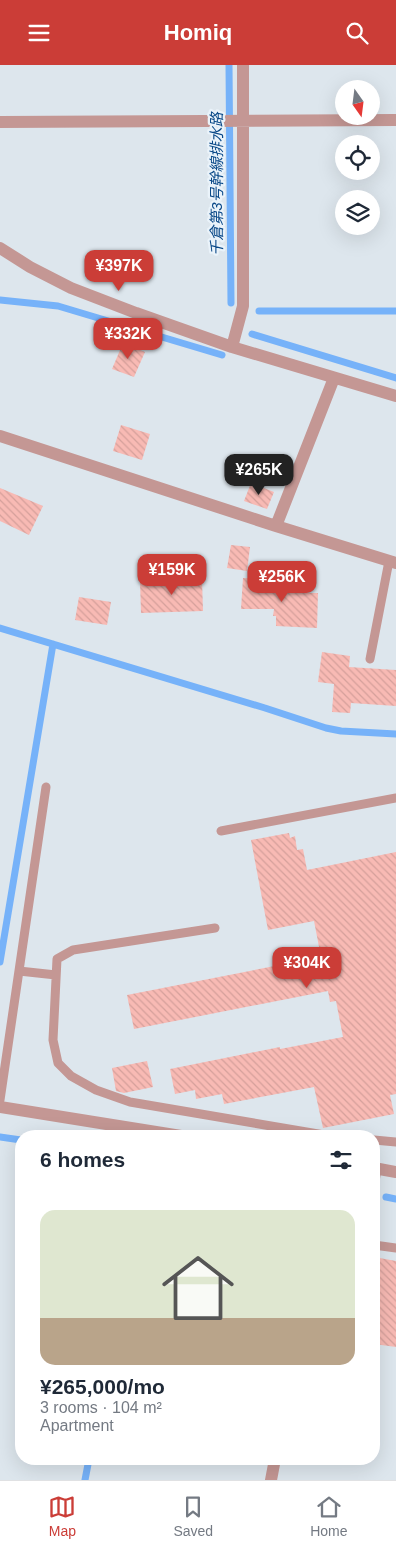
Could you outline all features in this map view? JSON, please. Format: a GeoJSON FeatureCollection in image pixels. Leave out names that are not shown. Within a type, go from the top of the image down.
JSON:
{"type":"FeatureCollection","features":[{"type":"Feature","properties":{"kind":"street"},"geometry":{"type":"LineString","coordinates":[[232,347],[242,306],[240,120],[243,65]]}},
{"type":"Feature","properties":{"kind":"street"},"geometry":{"type":"LineString","coordinates":[[0,121],[396,120]]}},
{"type":"Feature","properties":{"kind":"street"},"geometry":{"type":"LineString","coordinates":[[0,248],[30,267],[70,288],[136,313],[232,347],[396,396]]}},
{"type":"Feature","properties":{"kind":"street"},"geometry":{"type":"LineString","coordinates":[[276,526],[334,378]]}},
{"type":"Feature","properties":{"kind":"street"},"geometry":{"type":"LineString","coordinates":[[0,436],[393,562]]}},
{"type":"Feature","properties":{"kind":"street"},"geometry":{"type":"LineString","coordinates":[[0,1107],[144,1130]]}},
{"type":"Feature","properties":{"kind":"street"},"geometry":{"type":"LineString","coordinates":[[380,1170],[396,1172]]}},
{"type":"Feature","properties":{"kind":"street"},"geometry":{"type":"LineString","coordinates":[[271,1480],[273,1465]]}},
{"type":"Feature","properties":{"kind":"lane"},"geometry":{"type":"LineString","coordinates":[[370,659],[393,562]]}},
{"type":"Feature","properties":{"kind":"lane"},"geometry":{"type":"LineString","coordinates":[[0,1100],[46,787]]}},
{"type":"Feature","properties":{"kind":"lane"},"geometry":{"type":"LineString","coordinates":[[221,831],[396,798]]}},
{"type":"Feature","properties":{"kind":"lane"},"geometry":{"type":"LineString","coordinates":[[215,928],[73,950],[57,959],[53,1040],[58,1063],[70,1076],[96,1090],[130,1103],[294,1130]]}},
{"type":"Feature","properties":{"kind":"lane"},"geometry":{"type":"LineString","coordinates":[[19,971],[56,975]]}},
{"type":"Feature","properties":{"kind":"lane"},"geometry":{"type":"LineString","coordinates":[[380,1141],[396,1142]]}},
{"type":"Feature","properties":{"kind":"lane"},"geometry":{"type":"LineString","coordinates":[[380,1246],[396,1248]]}},
{"type":"Feature","properties":{"kind":"building"},"geometry":{"type":"Polygon","coordinates":[[[123,343],[145,352],[134,377],[112,369],[123,343]]]}},
{"type":"Feature","properties":{"kind":"building"},"geometry":{"type":"Polygon","coordinates":[[[121,425],[150,434],[142,460],[113,451],[121,425]]]}},
{"type":"Feature","properties":{"kind":"building"},"geometry":{"type":"Polygon","coordinates":[[[251,483],[274,492],[267,509],[244,501],[251,483]]]}},
{"type":"Feature","properties":{"kind":"building"},"geometry":{"type":"Polygon","coordinates":[[[0,488],[43,506],[29,535],[0,521],[0,488]]]}},
{"type":"Feature","properties":{"kind":"building"},"geometry":{"type":"Polygon","coordinates":[[[231,545],[250,547],[247,571],[227,568],[231,545]]]}},
{"type":"Feature","properties":{"kind":"building"},"geometry":{"type":"Polygon","coordinates":[[[243,578],[265,579],[266,588],[303,588],[302,593],[318,593],[317,628],[276,626],[276,616],[273,616],[274,609],[241,609],[243,578]]]}},
{"type":"Feature","properties":{"kind":"building"},"geometry":{"type":"Polygon","coordinates":[[[202,579],[203,611],[141,613],[140,581],[202,579]]]}},
{"type":"Feature","properties":{"kind":"building"},"geometry":{"type":"Polygon","coordinates":[[[79,597],[111,602],[107,625],[75,620],[79,597]]]}},
{"type":"Feature","properties":{"kind":"building"},"geometry":{"type":"Polygon","coordinates":[[[322,652],[350,656],[349,667],[396,670],[396,706],[351,703],[350,713],[332,712],[334,684],[318,682],[322,652]]]}},
{"type":"Feature","properties":{"kind":"building"},"geometry":{"type":"Polygon","coordinates":[[[289,833],[290,838],[295,836],[297,850],[303,849],[307,870],[396,852],[396,1094],[390,1095],[394,1114],[323,1128],[314,1087],[224,1104],[222,1094],[196,1099],[195,1090],[175,1094],[170,1069],[280,1047],[280,1049],[343,1037],[336,1001],[330,1002],[328,991],[134,1029],[127,995],[321,957],[314,921],[268,930],[251,840],[289,833]]]}},
{"type":"Feature","properties":{"kind":"building"},"geometry":{"type":"Polygon","coordinates":[[[147,1061],[153,1087],[124,1093],[116,1091],[112,1068],[147,1061]]]}},
{"type":"Feature","properties":{"kind":"building"},"geometry":{"type":"Polygon","coordinates":[[[380,1258],[396,1261],[396,1347],[380,1345],[380,1258]]]}},
{"type":"Feature","properties":{"kind":"waterway","name":"千倉第3号幹線排水路"},"geometry":{"type":"LineString","coordinates":[[229,65],[231,303]]}},
{"type":"Feature","properties":{"kind":"waterway"},"geometry":{"type":"LineString","coordinates":[[0,300],[58,306],[222,355]]}},
{"type":"Feature","properties":{"kind":"waterway"},"geometry":{"type":"LineString","coordinates":[[259,311],[396,311]]}},
{"type":"Feature","properties":{"kind":"waterway","name":"千倉第3号幹線排水路"},"geometry":{"type":"LineString","coordinates":[[252,334],[396,378]]}},
{"type":"Feature","properties":{"kind":"waterway"},"geometry":{"type":"LineString","coordinates":[[0,628],[326,728],[341,731],[396,734]]}},
{"type":"Feature","properties":{"kind":"waterway"},"geometry":{"type":"LineString","coordinates":[[0,962],[53,644]]}},
{"type":"Feature","properties":{"kind":"waterway"},"geometry":{"type":"LineString","coordinates":[[0,1137],[15,1139]]}},
{"type":"Feature","properties":{"kind":"waterway"},"geometry":{"type":"LineString","coordinates":[[386,1197],[396,1199]]}},
{"type":"Feature","properties":{"kind":"waterway"},"geometry":{"type":"LineString","coordinates":[[85,1480],[88,1465]]}}]}
